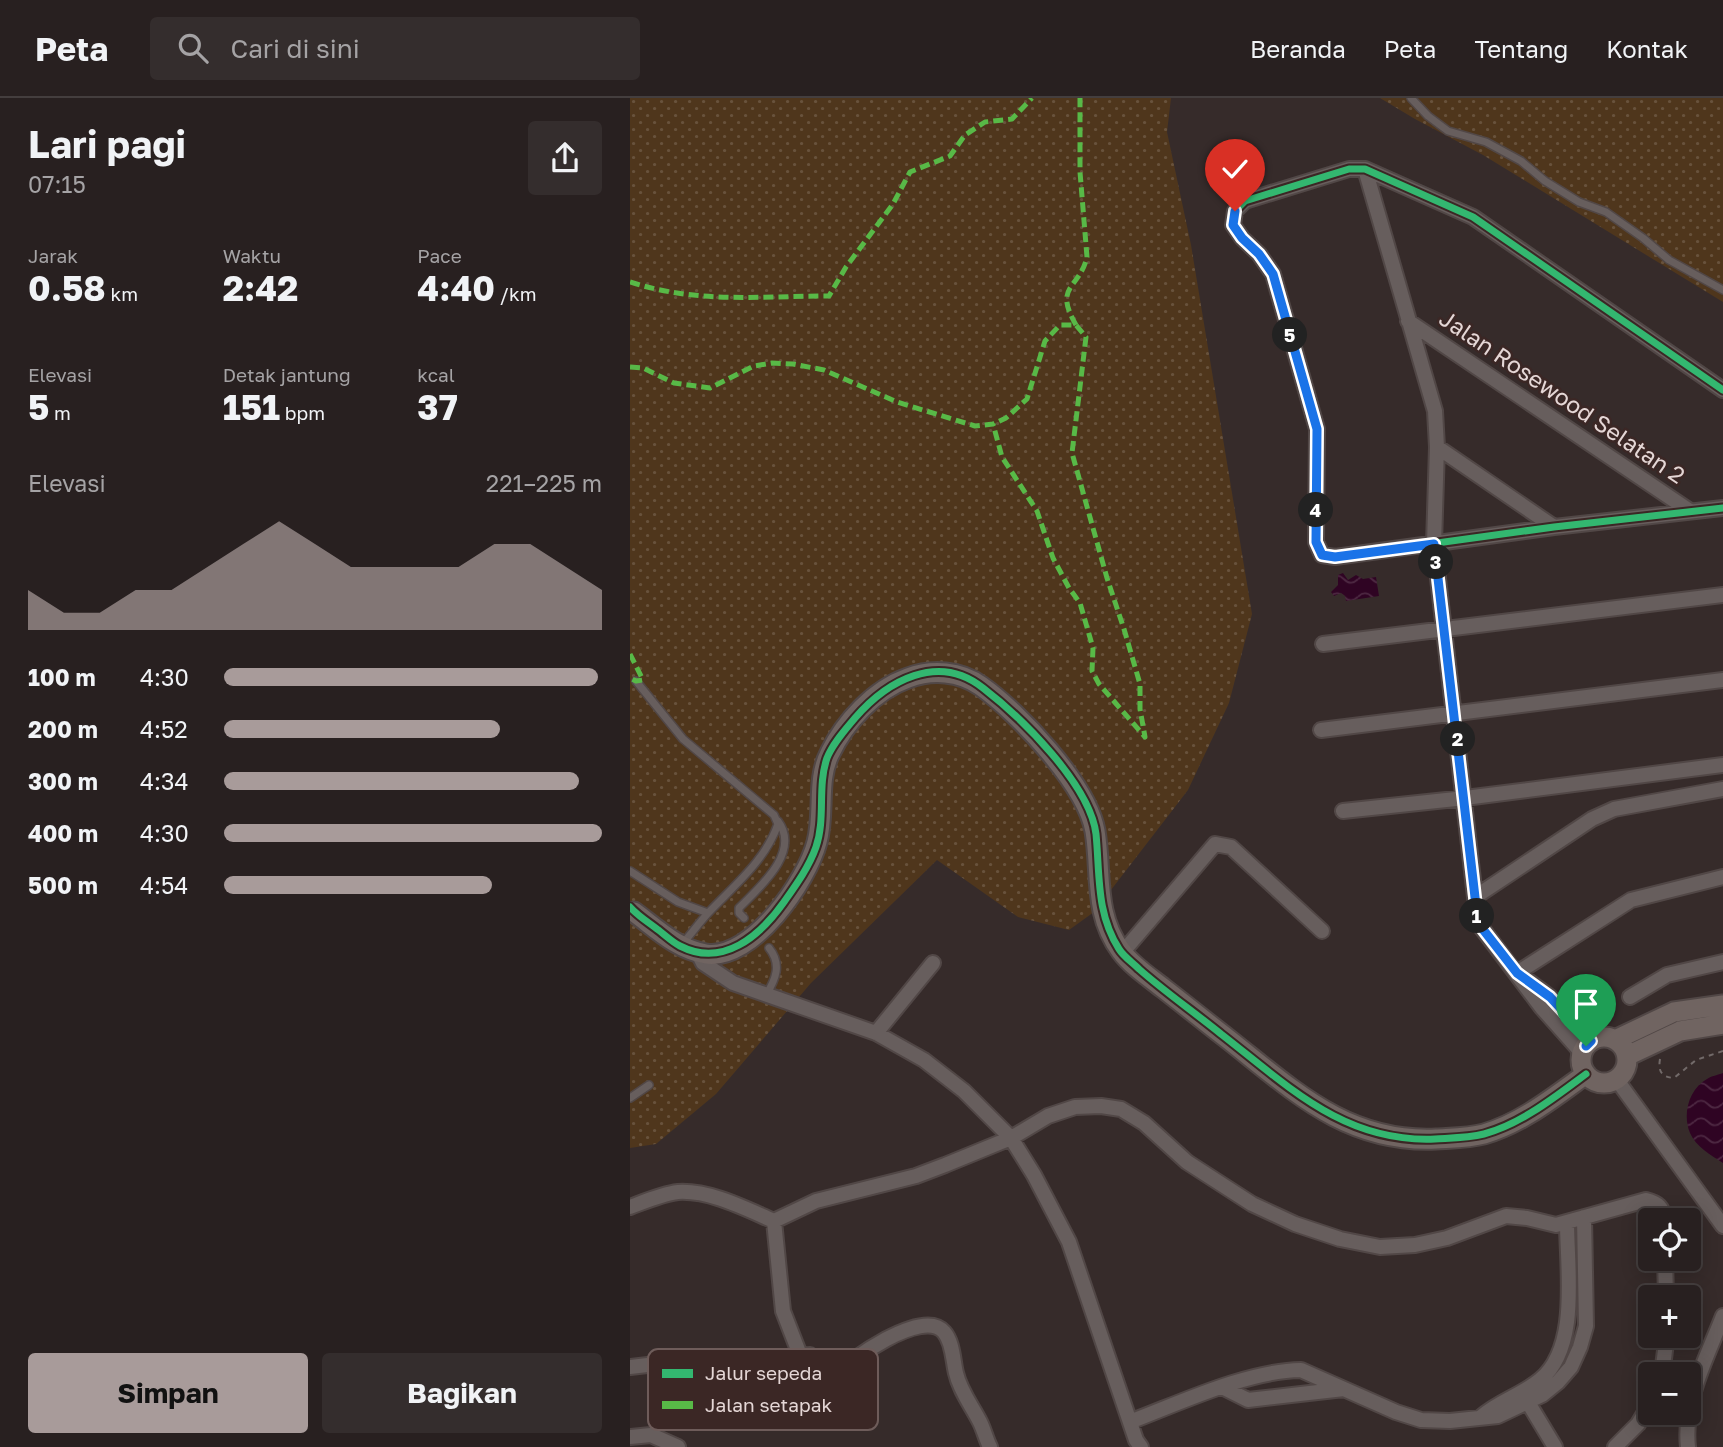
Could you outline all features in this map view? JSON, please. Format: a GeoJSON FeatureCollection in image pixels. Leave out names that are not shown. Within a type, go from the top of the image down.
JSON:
{"type":"FeatureCollection","features":[{"type":"Feature","properties":{"kind":"street"},"geometry":{"type":"LineString","coordinates":[[1723,390],[1473,217],[1366,169],[1349,169],[1245,201],[1235,211],[1233,225],[1273,274],[1317,429],[1316,542],[1322,555],[1335,557],[1554,527],[1723,508]]}},
{"type":"Feature","properties":{"kind":"street"},"geometry":{"type":"LineString","coordinates":[[1366,169],[1435,411],[1437,447],[1434,544],[1478,923],[1542,1008],[1586,1047]]}},
{"type":"Feature","properties":{"kind":"street","name":"Jalan Rosewood Selatan 2"},"geometry":{"type":"LineString","coordinates":[[1408,321],[1690,511]]}},
{"type":"Feature","properties":{"kind":"street"},"geometry":{"type":"LineString","coordinates":[[1437,447],[1554,527]]}},
{"type":"Feature","properties":{"kind":"street"},"geometry":{"type":"LineString","coordinates":[[1323,644],[1723,594]]}},
{"type":"Feature","properties":{"kind":"street"},"geometry":{"type":"LineString","coordinates":[[631,914],[689,948],[709,954],[733,949],[759,933],[802,876],[816,847],[822,821],[822,781],[828,757],[841,734],[871,700],[894,683],[916,674],[941,672],[964,676],[981,686],[1022,724],[1075,783],[1089,808],[1096,832],[1102,909],[1110,933],[1122,953],[1305,1099],[1340,1121],[1378,1134],[1416,1140],[1483,1134],[1544,1104],[1586,1074]]}},
{"type":"Feature","properties":{"kind":"street"},"geometry":{"type":"LineString","coordinates":[[1321,730],[1723,680]]}},
{"type":"Feature","properties":{"kind":"street"},"geometry":{"type":"LineString","coordinates":[[1342,811],[1723,765]]}},
{"type":"Feature","properties":{"kind":"street"},"geometry":{"type":"LineString","coordinates":[[1475,897],[1592,819],[1614,809],[1723,789]]}},
{"type":"Feature","properties":{"kind":"street"},"geometry":{"type":"LineString","coordinates":[[1122,953],[1215,844],[1231,846],[1322,931]]}},
{"type":"Feature","properties":{"kind":"street"},"geometry":{"type":"LineString","coordinates":[[1517,973],[1631,900],[1723,877]]}},
{"type":"Feature","properties":{"kind":"street"},"geometry":{"type":"LineString","coordinates":[[689,948],[712,970],[733,983],[876,1033],[923,1060],[964,1091],[1011,1138],[1069,1242],[1132,1421],[1136,1440],[1141,1447]]}},
{"type":"Feature","properties":{"kind":"street"},"geometry":{"type":"LineString","coordinates":[[1630,997],[1667,975],[1723,961]]}},
{"type":"Feature","properties":{"kind":"street"},"geometry":{"type":"LineString","coordinates":[[876,1033],[933,963]]}},
{"type":"Feature","properties":{"kind":"street"},"geometry":{"type":"LineString","coordinates":[[1615,1040],[1674,1013],[1723,1005]]}},
{"type":"Feature","properties":{"kind":"street"},"geometry":{"type":"LineString","coordinates":[[1628,1056],[1680,1031],[1723,1024]]}},
{"type":"Feature","properties":{"kind":"street"},"geometry":{"type":"LineString","coordinates":[[1603,1037],[1615,1040],[1625,1050],[1628,1056],[1626,1070],[1617,1080],[1600,1083],[1586,1074],[1582,1068],[1586,1047],[1603,1037]]}},
{"type":"Feature","properties":{"kind":"street"},"geometry":{"type":"LineString","coordinates":[[1617,1080],[1723,1226]]}},
{"type":"Feature","properties":{"kind":"street"},"geometry":{"type":"LineString","coordinates":[[774,1222],[816,1201],[916,1176],[1011,1138],[1048,1116],[1075,1107],[1101,1106],[1121,1110],[1144,1123],[1187,1162],[1252,1204],[1295,1224],[1340,1239],[1380,1247],[1415,1245],[1447,1238],[1506,1216],[1556,1225],[1646,1200],[1656,1203],[1660,1208]]}},
{"type":"Feature","properties":{"kind":"street"},"geometry":{"type":"LineString","coordinates":[[630,1207],[667,1194],[694,1193],[750,1211],[774,1222]]}},
{"type":"Feature","properties":{"kind":"street"},"geometry":{"type":"LineString","coordinates":[[1525,1396],[1542,1395],[1558,1382],[1571,1367],[1580,1347],[1586,1326],[1584,1217]]}},
{"type":"Feature","properties":{"kind":"street"},"geometry":{"type":"LineString","coordinates":[[774,1222],[783,1311],[798,1349]]}},
{"type":"Feature","properties":{"kind":"street"},"geometry":{"type":"LineString","coordinates":[[1132,1421],[1222,1387],[1284,1370],[1300,1370],[1396,1412],[1421,1420],[1450,1421],[1497,1416],[1525,1396],[1555,1365],[1563,1345],[1568,1324],[1567,1222]]}},
{"type":"Feature","properties":{"kind":"street"},"geometry":{"type":"LineString","coordinates":[[1688,1447],[1688,1419],[1693,1393],[1723,1316]]}},
{"type":"Feature","properties":{"kind":"street"},"geometry":{"type":"LineString","coordinates":[[871,1349],[911,1328],[934,1325],[944,1331],[950,1342],[957,1375],[990,1447]]}},
{"type":"Feature","properties":{"kind":"street"},"geometry":{"type":"LineString","coordinates":[[630,1367],[648,1365]]}},
{"type":"Feature","properties":{"kind":"street"},"geometry":{"type":"LineString","coordinates":[[1222,1387],[1248,1400],[1345,1389]]}},
{"type":"Feature","properties":{"kind":"street"},"geometry":{"type":"LineString","coordinates":[[1525,1396],[1555,1447]]}},
{"type":"Feature","properties":{"kind":"street"},"geometry":{"type":"LineString","coordinates":[[1615,1447],[1638,1424]]}},
{"type":"Feature","properties":{"kind":"street"},"geometry":{"type":"LineString","coordinates":[[630,1437],[651,1435],[678,1447]]}},
{"type":"Feature","properties":{"kind":"lane"},"geometry":{"type":"LineString","coordinates":[[1411,98],[1428,116],[1448,131],[1486,142],[1521,161],[1545,181],[1579,202],[1606,212],[1669,260],[1723,290]]}},
{"type":"Feature","properties":{"kind":"lane"},"geometry":{"type":"LineString","coordinates":[[636,681],[683,739],[774,815],[783,828],[786,838],[784,852],[760,888],[739,908],[739,913],[744,918]]}},
{"type":"Feature","properties":{"kind":"lane"},"geometry":{"type":"LineString","coordinates":[[689,948],[708,913],[767,849],[778,824],[774,815]]}},
{"type":"Feature","properties":{"kind":"lane"},"geometry":{"type":"LineString","coordinates":[[630,871],[678,902],[708,913]]}},
{"type":"Feature","properties":{"kind":"lane"},"geometry":{"type":"LineString","coordinates":[[766,995],[777,970],[775,956],[769,948]]}},
{"type":"Feature","properties":{"kind":"lane"},"geometry":{"type":"LineString","coordinates":[[630,1098],[649,1085]]}},
{"type":"Feature","properties":{"kind":"path"},"geometry":{"type":"LineString","coordinates":[[1657,1042],[1661,1051],[1659,1069],[1667,1078],[1674,1078],[1696,1060],[1723,1052]]}},
{"type":"Feature","properties":{"kind":"shaded area"},"geometry":{"type":"Polygon","coordinates":[[[630,98],[1171,98],[1167,132],[1191,245],[1252,614],[1229,703],[1188,790],[1094,912],[1069,930],[1018,917],[937,860],[811,983],[716,1094],[656,1144],[630,1148],[630,98]]]}},
{"type":"Feature","properties":{"kind":"shaded area"},"geometry":{"type":"Polygon","coordinates":[[[1380,98],[1723,98],[1723,302],[1483,155],[1380,98]]]}},
{"type":"Feature","properties":{"kind":"water"},"geometry":{"type":"Polygon","coordinates":[[[1343,573],[1348,580],[1356,575],[1363,579],[1376,577],[1379,596],[1346,601],[1341,593],[1334,596],[1331,592],[1338,585],[1338,575],[1343,573]]]}},
{"type":"Feature","properties":{"kind":"water"},"geometry":{"type":"Polygon","coordinates":[[[1723,1073],[1723,1163],[1696,1142],[1688,1126],[1687,1110],[1692,1095],[1701,1083],[1723,1073]]]}},
{"type":"Feature","properties":{"kind":"marked path"},"geometry":{"type":"LineString","coordinates":[[630,282],[655,289],[705,296],[829,296],[846,267],[893,204],[910,172],[950,156],[965,135],[985,122],[1012,119],[1032,98]]}},
{"type":"Feature","properties":{"kind":"marked path"},"geometry":{"type":"LineString","coordinates":[[1076,325],[1067,295],[1087,257],[1080,172],[1080,98]]}},
{"type":"Feature","properties":{"kind":"marked path"},"geometry":{"type":"LineString","coordinates":[[630,367],[643,368],[674,383],[710,388],[754,366],[793,364],[824,370],[897,402],[975,426],[993,424],[1006,418],[1027,399],[1045,341],[1060,325],[1076,325],[1086,337],[1072,453],[1140,684],[1140,709],[1145,737],[1099,684],[1092,671],[1093,648],[1080,603],[1053,558],[1037,511],[1002,457],[993,424]]}},
{"type":"Feature","properties":{"kind":"marked path"},"geometry":{"type":"LineString","coordinates":[[630,654],[643,680],[630,678]]}},
{"type":"Feature","properties":{"kind":"cycle path"},"geometry":{"type":"LineString","coordinates":[[1723,390],[1473,217],[1365,169],[1349,169],[1245,201],[1235,211],[1233,225],[1273,274],[1317,429],[1316,542],[1322,555],[1335,557],[1554,527],[1723,508]]}},
{"type":"Feature","properties":{"kind":"cycle path"},"geometry":{"type":"LineString","coordinates":[[630,907],[674,942],[696,952],[725,951],[752,937],[784,902],[813,854],[821,825],[824,769],[827,758],[840,737],[868,705],[898,683],[931,672],[949,672],[966,677],[999,701],[1052,754],[1081,795],[1091,815],[1096,834],[1100,893],[1106,922],[1123,955],[1270,1073],[1319,1108],[1373,1132],[1402,1138],[1472,1136],[1498,1129],[1524,1117],[1586,1074]]}},
{"type":"Feature","properties":{"kind":"route"},"geometry":{"type":"LineString","coordinates":[[1235,211],[1233,225],[1273,274],[1317,429],[1316,542],[1322,555],[1335,557],[1434,544],[1478,923],[1517,973],[1550,997],[1591,1041],[1586,1046]]}}]}
